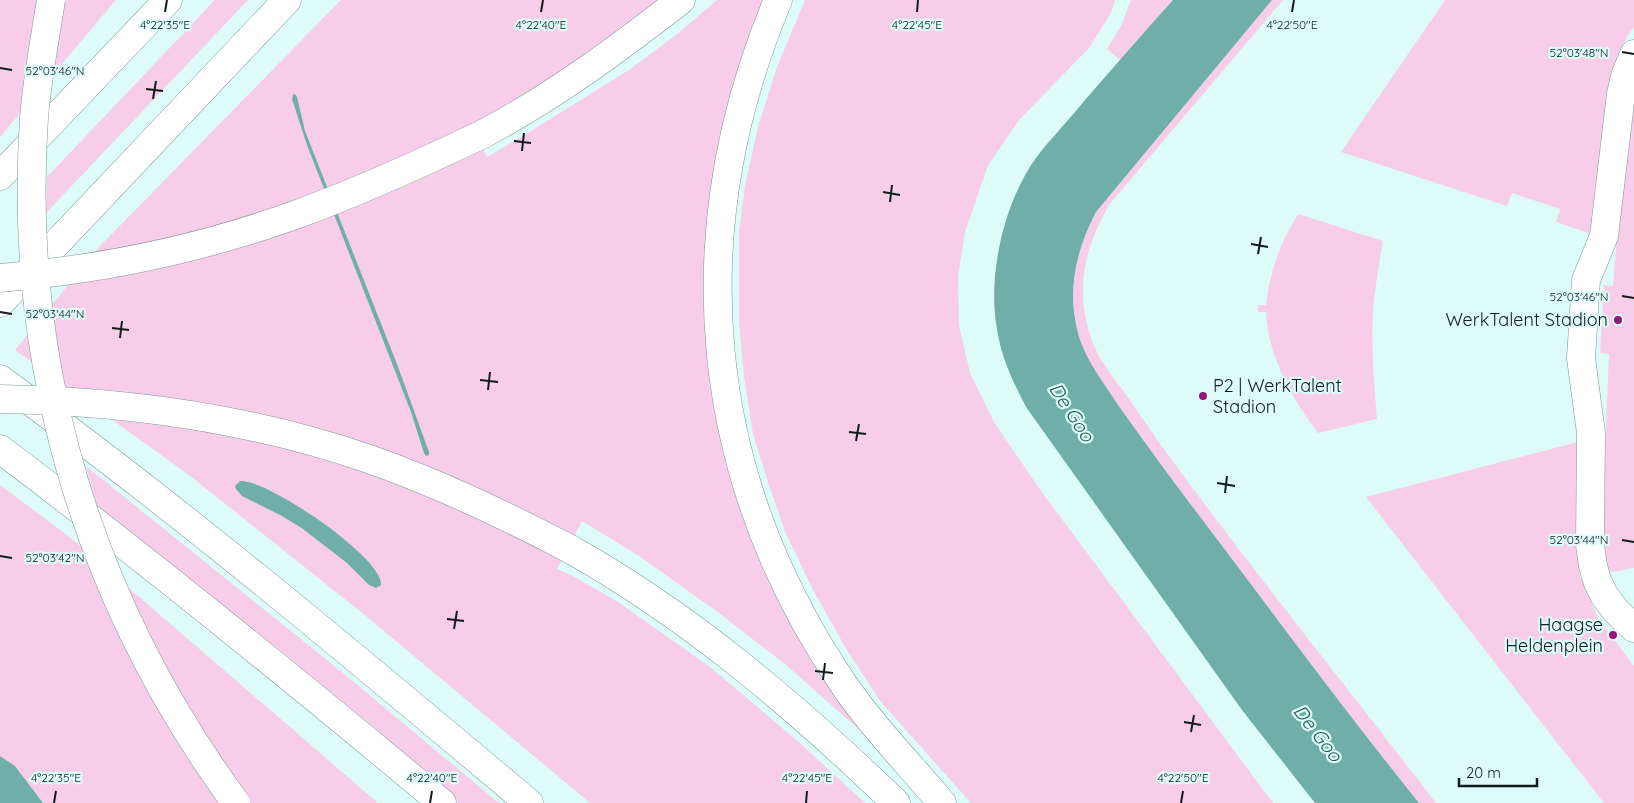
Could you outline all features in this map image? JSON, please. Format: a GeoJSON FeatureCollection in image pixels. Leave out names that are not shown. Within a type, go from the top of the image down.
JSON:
{"type":"FeatureCollection","features":[{"type":"Feature","properties":{"kind":"main road"},"geometry":{"type":"LineString","coordinates":[[52,0],[39,73],[34,117],[32,203],[38,305],[52,398],[76,490],[127,621],[171,705],[197,747],[236,803]]}},
{"type":"Feature","properties":{"kind":"main road"},"geometry":{"type":"LineString","coordinates":[[0,176],[168,0]]}},
{"type":"Feature","properties":{"kind":"main road"},"geometry":{"type":"LineString","coordinates":[[2,293],[287,0]]}},
{"type":"Feature","properties":{"kind":"main road"},"geometry":{"type":"LineString","coordinates":[[2,293],[75,269],[196,245],[258,227],[321,206],[372,185],[431,159],[523,111],[631,39],[681,0]]}},
{"type":"Feature","properties":{"kind":"main road"},"geometry":{"type":"LineString","coordinates":[[778,0],[754,61],[742,101],[732,142],[722,206],[719,236],[718,316],[725,391],[731,423],[756,513],[770,549],[807,624],[863,710],[942,803]]}},
{"type":"Feature","properties":{"kind":"main road"},"geometry":{"type":"LineString","coordinates":[[1634,54],[1625,76],[1621,94],[1604,236],[1586,280],[1581,352],[1591,433],[1590,545],[1593,566],[1604,595],[1616,611],[1634,628]]}},
{"type":"Feature","properties":{"kind":"main road"},"geometry":{"type":"LineString","coordinates":[[0,378],[291,604],[529,803]]}},
{"type":"Feature","properties":{"kind":"main road"},"geometry":{"type":"LineString","coordinates":[[0,399],[83,402],[140,407],[197,416],[317,443],[423,480],[488,508],[570,549],[646,595],[725,652],[827,739],[896,803]]}},
{"type":"Feature","properties":{"kind":"main road"},"geometry":{"type":"LineString","coordinates":[[0,449],[147,562],[442,803]]}},
{"type":"Feature","properties":{"kind":"shaded area"},"geometry":{"type":"Polygon","coordinates":[[[0,0],[116,0],[0,137],[0,0]]]}},
{"type":"Feature","properties":{"kind":"shaded area"},"geometry":{"type":"Polygon","coordinates":[[[215,0],[248,0],[46,213],[47,177],[215,0]]]}},
{"type":"Feature","properties":{"kind":"shaded area"},"geometry":{"type":"Polygon","coordinates":[[[341,0],[662,0],[635,22],[514,103],[471,125],[487,157],[629,70],[676,35],[717,0],[769,0],[750,44],[724,125],[710,212],[739,498],[767,573],[810,655],[873,742],[786,665],[719,613],[639,556],[582,521],[557,569],[618,602],[710,667],[800,743],[865,803],[590,803],[366,616],[189,475],[15,350],[100,246],[341,0]]]}},
{"type":"Feature","properties":{"kind":"shaded area"},"geometry":{"type":"Polygon","coordinates":[[[805,0],[1115,0],[1110,15],[1089,48],[1020,119],[988,165],[965,232],[958,276],[959,325],[970,373],[994,422],[1041,491],[1273,803],[971,803],[880,701],[845,647],[813,590],[786,534],[769,485],[753,434],[744,377],[739,321],[739,232],[745,186],[758,127],[777,67],[805,0]]]}},
{"type":"Feature","properties":{"kind":"shaded area"},"geometry":{"type":"Polygon","coordinates":[[[1131,0],[1173,0],[1120,60],[1107,49],[1121,26],[1131,0]]]}},
{"type":"Feature","properties":{"kind":"shaded area"},"geometry":{"type":"Polygon","coordinates":[[[1272,0],[1283,0],[1109,205],[1088,252],[1083,284],[1086,317],[1090,335],[1101,359],[1164,450],[1436,803],[1419,803],[1363,733],[1118,405],[1089,359],[1077,329],[1073,298],[1076,269],[1079,254],[1096,212],[1272,0]]]}},
{"type":"Feature","properties":{"kind":"shaded area"},"geometry":{"type":"Polygon","coordinates":[[[1445,0],[1634,0],[1634,27],[1619,53],[1613,69],[1607,100],[1591,234],[1556,222],[1560,209],[1512,193],[1507,206],[1341,152],[1445,0]]]}},
{"type":"Feature","properties":{"kind":"shaded area","name":"WerkTalent Stadion"},"geometry":{"type":"Polygon","coordinates":[[[1634,91],[1634,568],[1607,573],[1604,551],[1604,477],[1609,354],[1600,353],[1604,285],[1613,286],[1618,224],[1634,91]]]}},
{"type":"Feature","properties":{"kind":"shaded area"},"geometry":{"type":"Polygon","coordinates":[[[1298,214],[1383,241],[1372,324],[1377,419],[1318,433],[1299,406],[1276,361],[1271,345],[1266,312],[1258,312],[1258,305],[1266,305],[1270,281],[1277,258],[1298,214]]]}},
{"type":"Feature","properties":{"kind":"shaded area"},"geometry":{"type":"Polygon","coordinates":[[[1578,442],[1577,548],[1580,576],[1598,618],[1634,666],[1634,803],[1604,803],[1366,497],[1578,442]]]}},
{"type":"Feature","properties":{"kind":"shaded area"},"geometry":{"type":"Polygon","coordinates":[[[86,466],[348,677],[499,803],[459,803],[97,506],[86,466]]]}},
{"type":"Feature","properties":{"kind":"shaded area"},"geometry":{"type":"Polygon","coordinates":[[[0,485],[71,538],[378,803],[43,803],[15,766],[0,756],[0,485]]]}},
{"type":"Feature","properties":{"kind":"water","name":"De Goo"},"geometry":{"type":"Polygon","coordinates":[[[1173,0],[1272,0],[1096,212],[1079,254],[1074,283],[1074,314],[1080,339],[1100,378],[1159,462],[1336,697],[1419,803],[1315,803],[1242,710],[1026,407],[1012,379],[1001,349],[994,308],[994,286],[1001,240],[1015,196],[1036,158],[1048,143],[1173,0]]]}},
{"type":"Feature","properties":{"kind":"water"},"geometry":{"type":"Polygon","coordinates":[[[295,94],[305,131],[397,364],[429,455],[426,456],[424,453],[411,412],[307,145],[292,99],[295,94]]]}},
{"type":"Feature","properties":{"kind":"water"},"geometry":{"type":"Polygon","coordinates":[[[240,481],[274,492],[322,522],[364,557],[377,573],[381,585],[376,588],[369,585],[347,563],[303,529],[242,496],[235,486],[240,481]]]}},
{"type":"Feature","properties":{"kind":"water"},"geometry":{"type":"Polygon","coordinates":[[[0,756],[15,766],[43,803],[0,803],[0,756]]]}},
{"type":"Feature","properties":{"kind":"place","name":"WerkTalent Stadion"},"geometry":{"type":"Point","coordinates":[1618,320]}},
{"type":"Feature","properties":{"kind":"place","name":"P2 | WerkTalent Stadion"},"geometry":{"type":"Point","coordinates":[1203,396]}},
{"type":"Feature","properties":{"kind":"place","name":"Haagse Heldenplein"},"geometry":{"type":"Point","coordinates":[1613,635]}}]}
